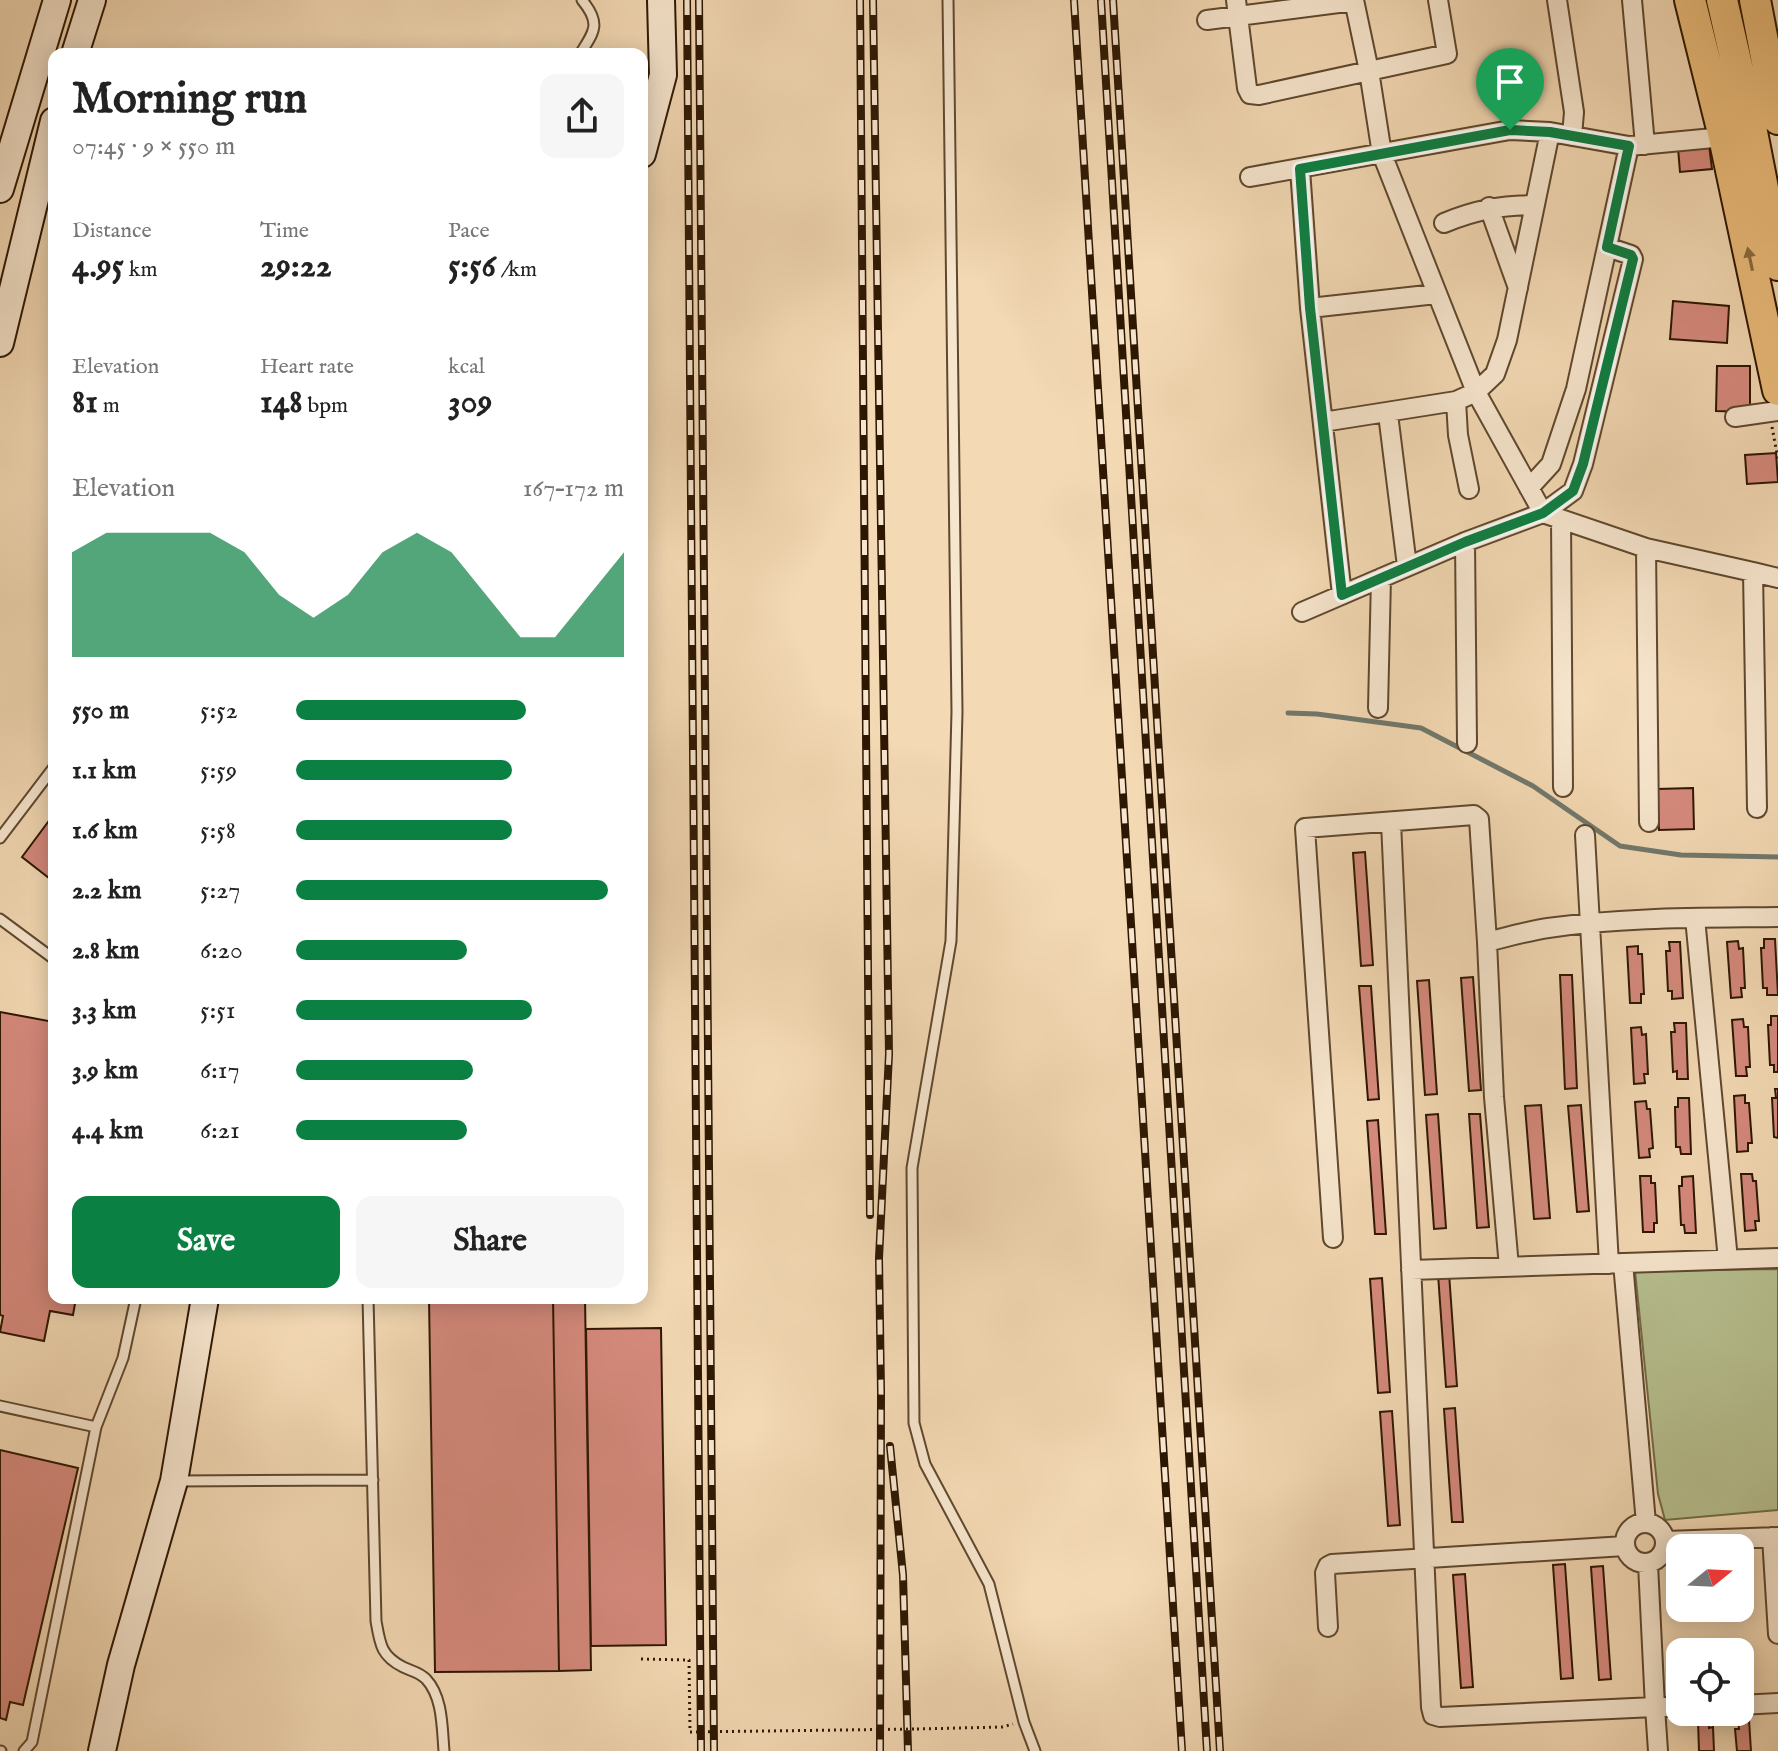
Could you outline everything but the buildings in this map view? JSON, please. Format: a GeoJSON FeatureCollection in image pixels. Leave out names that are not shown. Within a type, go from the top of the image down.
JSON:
{"type":"FeatureCollection","features":[{"type":"Feature","properties":{"kind":"main road"},"geometry":{"type":"LineString","coordinates":[[1690,0],[1724,137],[1778,390]]}},
{"type":"Feature","properties":{"kind":"main road"},"geometry":{"type":"LineString","coordinates":[[1722,0],[1778,265]]}},
{"type":"Feature","properties":{"kind":"main road"},"geometry":{"type":"LineString","coordinates":[[1755,0],[1778,119]]}},
{"type":"Feature","properties":{"kind":"street"},"geometry":{"type":"LineString","coordinates":[[0,189],[57,0]]}},
{"type":"Feature","properties":{"kind":"street"},"geometry":{"type":"LineString","coordinates":[[77,48],[92,0]]}},
{"type":"Feature","properties":{"kind":"street"},"geometry":{"type":"LineString","coordinates":[[648,131],[663,75],[661,0]]}},
{"type":"Feature","properties":{"kind":"street"},"geometry":{"type":"LineString","coordinates":[[1207,20],[1237,8],[1354,0],[1382,154],[1476,392],[1541,503],[1646,548],[1778,578]]}},
{"type":"Feature","properties":{"kind":"street"},"geometry":{"type":"LineString","coordinates":[[1237,8],[1247,88],[1250,94],[1259,95],[1447,54],[1438,0]]}},
{"type":"Feature","properties":{"kind":"street"},"geometry":{"type":"LineString","coordinates":[[1557,0],[1574,112],[1572,136]]}},
{"type":"Feature","properties":{"kind":"street"},"geometry":{"type":"LineString","coordinates":[[1563,787],[1541,503],[1647,144],[1632,0]]}},
{"type":"Feature","properties":{"kind":"street"},"geometry":{"type":"LineString","coordinates":[[1250,177],[1510,130],[1647,144],[1724,137]]}},
{"type":"Feature","properties":{"kind":"street"},"geometry":{"type":"LineString","coordinates":[[1323,422],[1456,401],[1476,392],[1495,374],[1519,290],[1550,132]]}},
{"type":"Feature","properties":{"kind":"street"},"geometry":{"type":"LineString","coordinates":[[0,343],[48,146]]}},
{"type":"Feature","properties":{"kind":"street"},"geometry":{"type":"LineString","coordinates":[[1300,169],[1310,308],[1341,588]]}},
{"type":"Feature","properties":{"kind":"street"},"geometry":{"type":"LineString","coordinates":[[1444,223],[1489,207],[1535,205]]}},
{"type":"Feature","properties":{"kind":"street"},"geometry":{"type":"LineString","coordinates":[[1489,207],[1519,290]]}},
{"type":"Feature","properties":{"kind":"street"},"geometry":{"type":"LineString","coordinates":[[1302,612],[1341,588],[1381,578],[1407,562],[1465,542],[1541,503],[1573,491],[1583,464],[1633,259],[1617,250]]}},
{"type":"Feature","properties":{"kind":"street"},"geometry":{"type":"LineString","coordinates":[[1310,308],[1436,294]]}},
{"type":"Feature","properties":{"kind":"street"},"geometry":{"type":"LineString","coordinates":[[1456,401],[1458,435],[1469,489]]}},
{"type":"Feature","properties":{"kind":"street"},"geometry":{"type":"LineString","coordinates":[[1735,417],[1778,411]]}},
{"type":"Feature","properties":{"kind":"street"},"geometry":{"type":"LineString","coordinates":[[1388,414],[1407,562]]}},
{"type":"Feature","properties":{"kind":"street"},"geometry":{"type":"LineString","coordinates":[[1465,542],[1467,743]]}},
{"type":"Feature","properties":{"kind":"street"},"geometry":{"type":"LineString","coordinates":[[1646,548],[1649,822]]}},
{"type":"Feature","properties":{"kind":"street"},"geometry":{"type":"LineString","coordinates":[[1753,572],[1757,808]]}},
{"type":"Feature","properties":{"kind":"street"},"geometry":{"type":"LineString","coordinates":[[1378,708],[1381,578]]}},
{"type":"Feature","properties":{"kind":"street"},"geometry":{"type":"LineString","coordinates":[[1333,1238],[1305,828],[1477,816],[1494,1097],[1509,1267]]}},
{"type":"Feature","properties":{"kind":"street"},"geometry":{"type":"LineString","coordinates":[[1391,822],[1423,1560],[1433,1715],[1666,1707]]}},
{"type":"Feature","properties":{"kind":"street"},"geometry":{"type":"LineString","coordinates":[[1585,835],[1616,1263],[1646,1523]]}},
{"type":"Feature","properties":{"kind":"street"},"geometry":{"type":"LineString","coordinates":[[1487,942],[1547,928],[1592,924],[1778,917]]}},
{"type":"Feature","properties":{"kind":"street"},"geometry":{"type":"LineString","coordinates":[[1695,918],[1728,1260]]}},
{"type":"Feature","properties":{"kind":"street"},"geometry":{"type":"LineString","coordinates":[[1411,1270],[1778,1258]]}},
{"type":"Feature","properties":{"kind":"street"},"geometry":{"type":"LineString","coordinates":[[102,1751],[121,1665],[174,1481],[204,1304]]}},
{"type":"Feature","properties":{"kind":"street"},"geometry":{"type":"LineString","coordinates":[[1646,1523],[1660,1529],[1666,1541],[1662,1555],[1648,1564],[1631,1558],[1625,1546],[1627,1533],[1632,1527],[1646,1523]]}},
{"type":"Feature","properties":{"kind":"street"},"geometry":{"type":"LineString","coordinates":[[1754,1538],[1775,1537],[1778,1634]]}},
{"type":"Feature","properties":{"kind":"street"},"geometry":{"type":"LineString","coordinates":[[1328,1627],[1325,1573],[1328,1566],[1625,1546]]}},
{"type":"Feature","properties":{"kind":"street"},"geometry":{"type":"LineString","coordinates":[[1648,1564],[1658,1751]]}},
{"type":"Feature","properties":{"kind":"street"},"geometry":{"type":"LineString","coordinates":[[1754,1704],[1778,1703]]}},
{"type":"Feature","properties":{"kind":"lane"},"geometry":{"type":"LineString","coordinates":[[582,0],[591,11],[595,24],[594,32],[584,48]]}},
{"type":"Feature","properties":{"kind":"lane"},"geometry":{"type":"LineString","coordinates":[[948,0],[957,712],[951,941],[912,1168],[914,1423],[925,1464],[989,1584],[1024,1722],[1035,1751]]}},
{"type":"Feature","properties":{"kind":"lane"},"geometry":{"type":"LineString","coordinates":[[0,838],[48,775]]}},
{"type":"Feature","properties":{"kind":"lane"},"geometry":{"type":"LineString","coordinates":[[0,919],[48,955]]}},
{"type":"Feature","properties":{"kind":"lane"},"geometry":{"type":"LineString","coordinates":[[24,1751],[32,1742],[96,1427],[123,1358],[135,1304]]}},
{"type":"Feature","properties":{"kind":"lane"},"geometry":{"type":"LineString","coordinates":[[368,1304],[376,1621],[380,1646],[390,1658],[427,1680],[442,1715],[444,1751]]}},
{"type":"Feature","properties":{"kind":"lane"},"geometry":{"type":"LineString","coordinates":[[0,1406],[96,1427]]}},
{"type":"Feature","properties":{"kind":"lane"},"geometry":{"type":"LineString","coordinates":[[174,1481],[373,1480]]}},
{"type":"Feature","properties":{"kind":"path"},"geometry":{"type":"LineString","coordinates":[[641,1659],[689,1660],[690,1732],[960,1729],[1002,1727],[1024,1722]]}},
{"type":"Feature","properties":{"kind":"green space"},"geometry":{"type":"Polygon","coordinates":[[[1778,1269],[1778,1510],[1665,1520],[1658,1494],[1635,1271],[1778,1269]]]}},
{"type":"Feature","properties":{"kind":"waterway"},"geometry":{"type":"LineString","coordinates":[[1288,713],[1421,728],[1533,786],[1620,846],[1681,855],[1778,857]]}},
{"type":"Feature","properties":{"kind":"railway"},"geometry":{"type":"LineString","coordinates":[[687,0],[701,1751]]}},
{"type":"Feature","properties":{"kind":"railway"},"geometry":{"type":"LineString","coordinates":[[699,0],[714,1751]]}},
{"type":"Feature","properties":{"kind":"railway"},"geometry":{"type":"LineString","coordinates":[[860,0],[870,1215]]}},
{"type":"Feature","properties":{"kind":"railway"},"geometry":{"type":"LineString","coordinates":[[873,0],[889,1054],[879,1258],[880,1751]]}},
{"type":"Feature","properties":{"kind":"railway"},"geometry":{"type":"LineString","coordinates":[[1074,0],[1182,1751]]}},
{"type":"Feature","properties":{"kind":"railway"},"geometry":{"type":"LineString","coordinates":[[1101,0],[1207,1751]]}},
{"type":"Feature","properties":{"kind":"railway"},"geometry":{"type":"LineString","coordinates":[[1113,0],[1220,1751]]}},
{"type":"Feature","properties":{"kind":"railway"},"geometry":{"type":"LineString","coordinates":[[890,1446],[903,1575],[908,1751]]}},
{"type":"Feature","properties":{"kind":"route"},"geometry":{"type":"LineString","coordinates":[[1510,130],[1550,132],[1629,146],[1607,247],[1631,255],[1633,259],[1583,464],[1573,491],[1543,513],[1465,542],[1342,595],[1310,308],[1300,169],[1510,130]]}}]}
